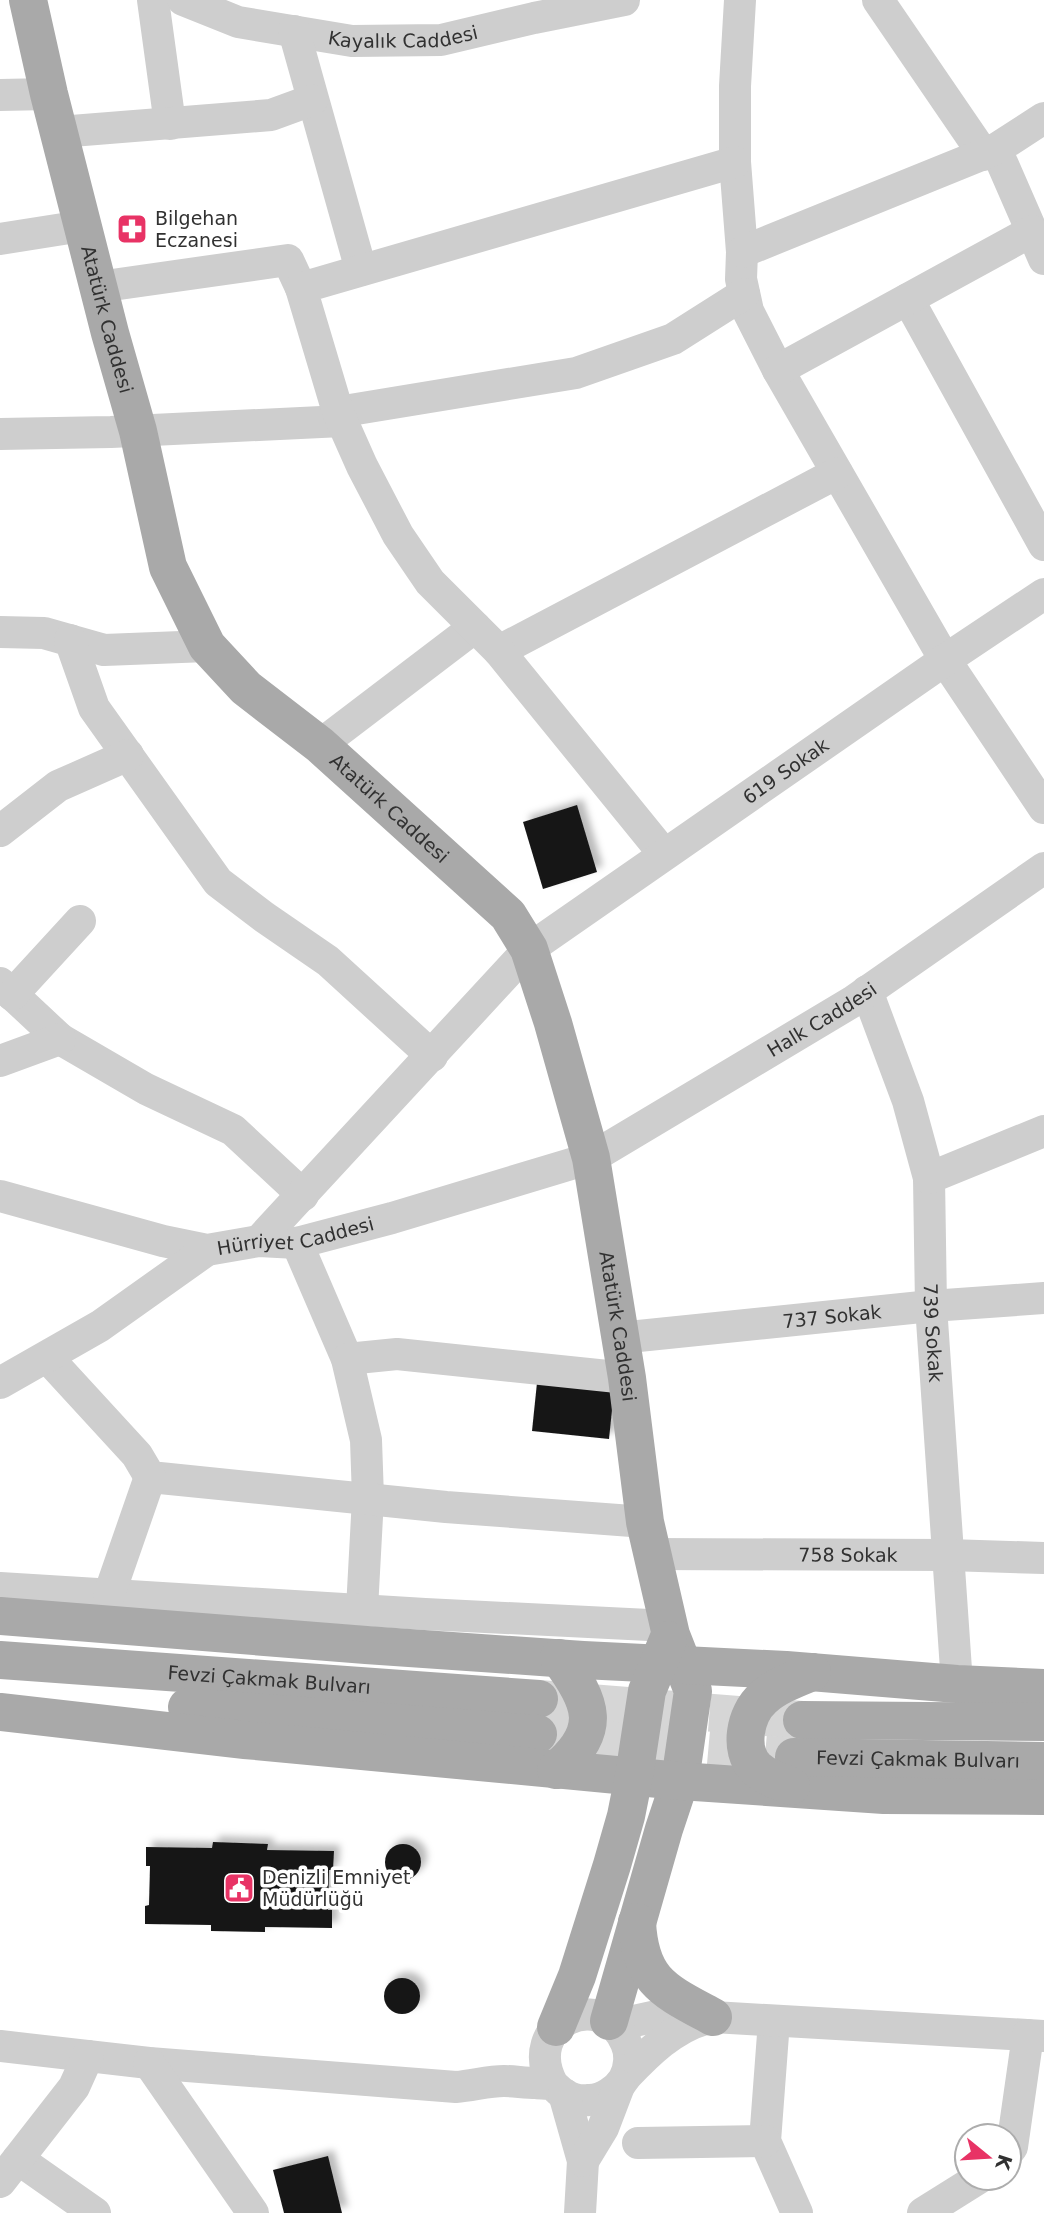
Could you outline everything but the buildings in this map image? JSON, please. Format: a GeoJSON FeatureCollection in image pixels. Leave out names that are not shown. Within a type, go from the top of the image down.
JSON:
{"type":"FeatureCollection","features":[{"type":"Feature","properties":{"kind":"main road","name":"Atatürk Caddesi"},"geometry":{"type":"LineString","coordinates":[[27,5],[82,226],[138,431],[168,568],[207,646],[246,688],[320,745],[508,915],[529,949],[553,1023],[591,1158],[627,1378],[649,1538],[670,1647],[693,1691],[680,1781],[637,1920],[612,2023]]}},
{"type":"Feature","properties":{"kind":"main road"},"geometry":{"type":"LineString","coordinates":[[0,1616],[559,1658],[670,1647],[812,1672],[1044,1688]]}},
{"type":"Feature","properties":{"kind":"main road"},"geometry":{"type":"LineString","coordinates":[[551,2036],[577,1976],[612,1865],[634,1776],[647,1691],[670,1647]]}},
{"type":"Feature","properties":{"kind":"main road"},"geometry":{"type":"LineString","coordinates":[[555,1770],[579,1747],[586,1735],[588,1721],[587,1709],[580,1691],[559,1658]]}},
{"type":"Feature","properties":{"kind":"main road","name":"Fevzi Çakmak Bulvarı"},"geometry":{"type":"LineString","coordinates":[[0,1660],[539,1717],[274,1715],[0,1690]]}},
{"type":"Feature","properties":{"kind":"main road"},"geometry":{"type":"LineString","coordinates":[[798,1773],[777,1781],[755,1767],[747,1752],[746,1734],[748,1721],[762,1698],[790,1681],[812,1672]]}},
{"type":"Feature","properties":{"kind":"main road"},"geometry":{"type":"LineString","coordinates":[[0,1712],[245,1740],[680,1781],[798,1773],[884,1796],[1044,1796]]}},
{"type":"Feature","properties":{"kind":"main road","name":"Fevzi Çakmak Bulvarı"},"geometry":{"type":"LineString","coordinates":[[802,1720],[1044,1722]]}},
{"type":"Feature","properties":{"kind":"main road","name":"Fevzi Çakmak Bulvarı"},"geometry":{"type":"LineString","coordinates":[[798,1773],[1044,1762]]}},
{"type":"Feature","properties":{"kind":"main road"},"geometry":{"type":"LineString","coordinates":[[637,1920],[642,1958],[655,1980],[676,1997],[713,2017]]}},
{"type":"Feature","properties":{"kind":"street"},"geometry":{"type":"LineString","coordinates":[[153,0],[170,124]]}},
{"type":"Feature","properties":{"kind":"street","name":"Kayalık Caddesi"},"geometry":{"type":"LineString","coordinates":[[183,0],[238,22],[352,41],[441,40],[624,0]]}},
{"type":"Feature","properties":{"kind":"street"},"geometry":{"type":"LineString","coordinates":[[740,0],[734,162],[742,252],[741,279],[748,311],[778,370],[945,660],[1044,808]]}},
{"type":"Feature","properties":{"kind":"street"},"geometry":{"type":"LineString","coordinates":[[778,370],[908,299],[1038,245],[990,152],[878,0]]}},
{"type":"Feature","properties":{"kind":"street"},"geometry":{"type":"LineString","coordinates":[[295,32],[361,270]]}},
{"type":"Feature","properties":{"kind":"street"},"geometry":{"type":"LineString","coordinates":[[0,95],[49,94]]}},
{"type":"Feature","properties":{"kind":"street"},"geometry":{"type":"LineString","coordinates":[[59,132],[271,115],[312,100]]}},
{"type":"Feature","properties":{"kind":"street"},"geometry":{"type":"LineString","coordinates":[[742,252],[990,152],[1044,118]]}},
{"type":"Feature","properties":{"kind":"street"},"geometry":{"type":"LineString","coordinates":[[301,288],[734,162]]}},
{"type":"Feature","properties":{"kind":"street"},"geometry":{"type":"LineString","coordinates":[[0,239],[82,226]]}},
{"type":"Feature","properties":{"kind":"street"},"geometry":{"type":"LineString","coordinates":[[98,287],[288,260],[301,288],[340,417],[398,535],[430,582],[499,651],[664,854]]}},
{"type":"Feature","properties":{"kind":"street"},"geometry":{"type":"LineString","coordinates":[[0,434],[138,431],[340,417],[576,373],[673,339],[744,294]]}},
{"type":"Feature","properties":{"kind":"street"},"geometry":{"type":"LineString","coordinates":[[908,299],[1044,545]]}},
{"type":"Feature","properties":{"kind":"street"},"geometry":{"type":"LineString","coordinates":[[499,651],[837,473]]}},
{"type":"Feature","properties":{"kind":"street","name":"619 Sokak"},"geometry":{"type":"LineString","coordinates":[[259,1241],[529,949],[1044,594]]}},
{"type":"Feature","properties":{"kind":"street"},"geometry":{"type":"LineString","coordinates":[[320,745],[475,627]]}},
{"type":"Feature","properties":{"kind":"street"},"geometry":{"type":"LineString","coordinates":[[0,632],[44,633],[104,650],[207,646]]}},
{"type":"Feature","properties":{"kind":"street"},"geometry":{"type":"LineString","coordinates":[[71,640],[94,708],[218,882],[328,961],[432,1056]]}},
{"type":"Feature","properties":{"kind":"street"},"geometry":{"type":"LineString","coordinates":[[0,831],[58,786],[128,755]]}},
{"type":"Feature","properties":{"kind":"street","name":"Halk Caddesi"},"geometry":{"type":"LineString","coordinates":[[591,1158],[690,1101],[867,991],[1044,868]]}},
{"type":"Feature","properties":{"kind":"street"},"geometry":{"type":"LineString","coordinates":[[80,921],[6,989],[60,1039],[146,1089],[233,1130],[303,1195]]}},
{"type":"Feature","properties":{"kind":"street","name":"739 Sokak"},"geometry":{"type":"LineString","coordinates":[[867,991],[908,1101],[929,1178],[931,1306],[957,1684]]}},
{"type":"Feature","properties":{"kind":"street"},"geometry":{"type":"LineString","coordinates":[[0,1061],[60,1039]]}},
{"type":"Feature","properties":{"kind":"street"},"geometry":{"type":"LineString","coordinates":[[929,1178],[1044,1131]]}},
{"type":"Feature","properties":{"kind":"street","name":"Hürriyet Caddesi"},"geometry":{"type":"LineString","coordinates":[[0,1196],[163,1241],[207,1250],[259,1241],[297,1243],[591,1158]]}},
{"type":"Feature","properties":{"kind":"street"},"geometry":{"type":"LineString","coordinates":[[297,1243],[347,1359],[366,1440],[368,1498],[362,1609]]}},
{"type":"Feature","properties":{"kind":"street"},"geometry":{"type":"LineString","coordinates":[[0,1383],[100,1325],[207,1250]]}},
{"type":"Feature","properties":{"kind":"street","name":"737 Sokak"},"geometry":{"type":"LineString","coordinates":[[620,1338],[931,1306],[1044,1298]]}},
{"type":"Feature","properties":{"kind":"street"},"geometry":{"type":"LineString","coordinates":[[347,1359],[397,1354],[627,1378]]}},
{"type":"Feature","properties":{"kind":"street"},"geometry":{"type":"LineString","coordinates":[[47,1356],[137,1455],[150,1476],[108,1595]]}},
{"type":"Feature","properties":{"kind":"street","name":"758 Sokak"},"geometry":{"type":"LineString","coordinates":[[150,1476],[446,1507],[649,1538],[1044,1558]]}},
{"type":"Feature","properties":{"kind":"street"},"geometry":{"type":"LineString","coordinates":[[0,1588],[362,1609],[670,1647]]}},
{"type":"Feature","properties":{"kind":"street"},"geometry":{"type":"LineString","coordinates":[[508,2081],[551,2036],[578,2015],[591,2015],[612,2023],[657,2016],[713,2017],[1036,2036],[1017,2122]]}},
{"type":"Feature","properties":{"kind":"street"},"geometry":{"type":"LineString","coordinates":[[0,2046],[149,2063],[456,2087],[508,2081],[558,2089],[577,2100],[591,2101],[605,2096],[678,2030],[690,2023],[713,2017]]}},
{"type":"Feature","properties":{"kind":"street"},"geometry":{"type":"LineString","coordinates":[[774,2021],[765,2141],[797,2213]]}},
{"type":"Feature","properties":{"kind":"street"},"geometry":{"type":"LineString","coordinates":[[580,2148],[603,2128],[629,2062],[629,2048],[612,2023]]}},
{"type":"Feature","properties":{"kind":"street"},"geometry":{"type":"LineString","coordinates":[[551,2036],[544,2058],[546,2072],[558,2089],[580,2148],[580,2213]]}},
{"type":"Feature","properties":{"kind":"street"},"geometry":{"type":"LineString","coordinates":[[88,2056],[74,2087],[9,2171],[95,2213]]}},
{"type":"Feature","properties":{"kind":"street"},"geometry":{"type":"LineString","coordinates":[[149,2063],[253,2213]]}},
{"type":"Feature","properties":{"kind":"street"},"geometry":{"type":"LineString","coordinates":[[508,2081],[547,2100],[580,2148]]}},
{"type":"Feature","properties":{"kind":"street"},"geometry":{"type":"LineString","coordinates":[[638,2143],[765,2141]]}},
{"type":"Feature","properties":{"kind":"street"},"geometry":{"type":"LineString","coordinates":[[923,2213],[957,2192]]}},
{"type":"Feature","properties":{"kind":"tunnel"},"geometry":{"type":"LineString","coordinates":[[539,1699],[802,1720]]}},
{"type":"Feature","properties":{"kind":"tunnel"},"geometry":{"type":"LineString","coordinates":[[538,1734],[794,1757]]}},
{"type":"Feature","properties":{"kind":"place","name":"Bilgehan Eczanesi"},"geometry":{"type":"Point","coordinates":[132,229]}},
{"type":"Feature","properties":{"kind":"place","name":"Denizli Emniyet Müdürlüğü"},"geometry":{"type":"Point","coordinates":[239,1888]}}]}
